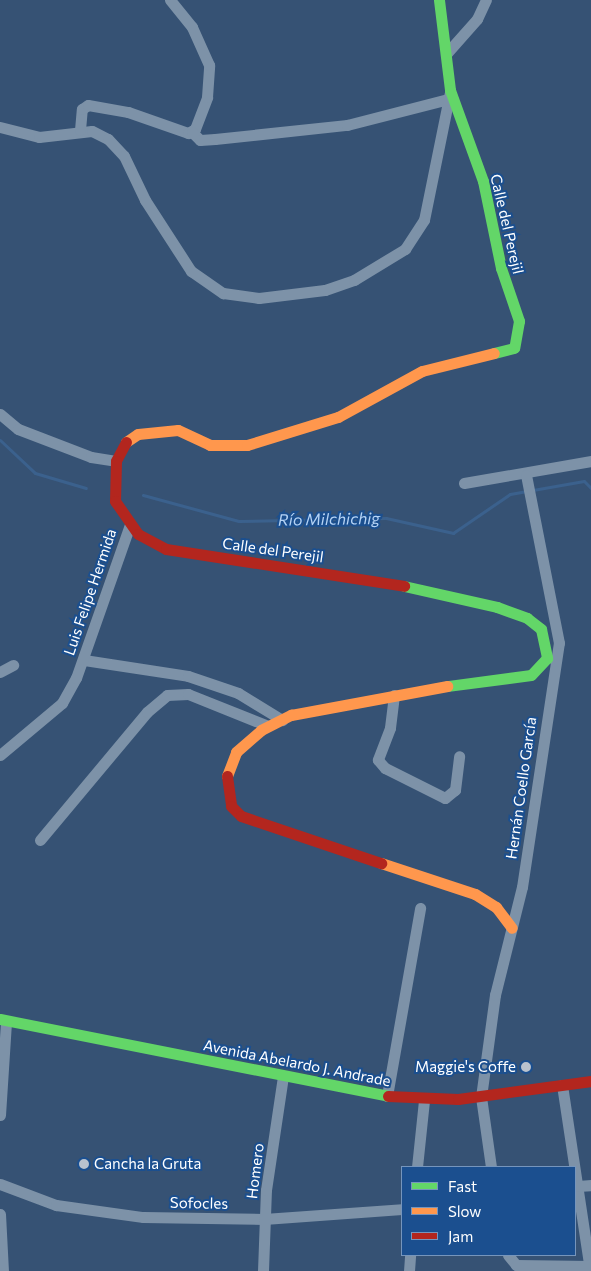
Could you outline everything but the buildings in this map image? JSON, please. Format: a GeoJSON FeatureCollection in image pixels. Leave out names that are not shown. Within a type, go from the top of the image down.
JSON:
{"type":"FeatureCollection","features":[{"type":"Feature","properties":{"kind":"street"},"geometry":{"type":"LineString","coordinates":[[170,0],[192,27],[208,65],[207,97],[192,132]]}},
{"type":"Feature","properties":{"kind":"street","name":"Calle del Perejil"},"geometry":{"type":"LineString","coordinates":[[439,0],[450,94],[483,181],[501,268],[519,321],[511,351],[422,372],[338,417],[296,432],[227,446],[210,445],[178,430],[149,431],[128,439],[116,461],[114,501],[130,525],[166,549],[352,575],[497,607],[541,629],[550,660]]}},
{"type":"Feature","properties":{"kind":"street"},"geometry":{"type":"LineString","coordinates":[[446,54],[477,19],[486,0]]}},
{"type":"Feature","properties":{"kind":"street"},"geometry":{"type":"LineString","coordinates":[[0,127],[39,137],[80,130],[108,139],[124,156],[167,236],[205,284],[240,298],[259,298],[325,290],[354,280],[405,249],[424,220],[450,94],[348,125],[200,140],[192,132],[104,105],[84,106],[80,130]]}},
{"type":"Feature","properties":{"kind":"street"},"geometry":{"type":"LineString","coordinates":[[0,414],[18,429],[91,458],[116,461]]}},
{"type":"Feature","properties":{"kind":"street"},"geometry":{"type":"LineString","coordinates":[[464,483],[526,479],[591,461]]}},
{"type":"Feature","properties":{"kind":"street","name":"Hernán Coello García"},"geometry":{"type":"LineString","coordinates":[[491,1166],[481,1097],[495,995],[512,928],[550,660],[560,643],[533,501],[526,479]]}},
{"type":"Feature","properties":{"kind":"street","name":"Luis Felipe Hermida"},"geometry":{"type":"LineString","coordinates":[[0,755],[62,703],[84,660],[130,525]]}},
{"type":"Feature","properties":{"kind":"street"},"geometry":{"type":"LineString","coordinates":[[84,660],[188,676],[238,693],[282,720]]}},
{"type":"Feature","properties":{"kind":"street"},"geometry":{"type":"LineString","coordinates":[[512,928],[496,908],[475,894],[241,816],[231,806],[226,792],[227,771],[236,752],[268,726],[282,720],[394,695],[522,678],[550,660]]}},
{"type":"Feature","properties":{"kind":"street"},"geometry":{"type":"LineString","coordinates":[[0,672],[12,665]]}},
{"type":"Feature","properties":{"kind":"street"},"geometry":{"type":"LineString","coordinates":[[40,840],[147,712],[167,695],[188,694],[268,726]]}},
{"type":"Feature","properties":{"kind":"street"},"geometry":{"type":"LineString","coordinates":[[394,695],[390,728],[378,760],[385,768],[445,798],[455,790],[459,756]]}},
{"type":"Feature","properties":{"kind":"street"},"geometry":{"type":"LineString","coordinates":[[387,1096],[420,908]]}},
{"type":"Feature","properties":{"kind":"street"},"geometry":{"type":"LineString","coordinates":[[0,1114],[3,1020]]}},
{"type":"Feature","properties":{"kind":"street","name":"Avenida Abelardo J. Andrade"},"geometry":{"type":"LineString","coordinates":[[3,1020],[387,1096],[424,1100],[481,1097],[591,1081]]}},
{"type":"Feature","properties":{"kind":"street","name":"Homero"},"geometry":{"type":"LineString","coordinates":[[263,1271],[264,1219],[283,1076]]}},
{"type":"Feature","properties":{"kind":"street"},"geometry":{"type":"LineString","coordinates":[[562,1085],[575,1166]]}},
{"type":"Feature","properties":{"kind":"street"},"geometry":{"type":"LineString","coordinates":[[417,1166],[424,1100]]}},
{"type":"Feature","properties":{"kind":"street"},"geometry":{"type":"LineString","coordinates":[[509,1256],[516,1265],[590,1268],[576,1173]]}},
{"type":"Feature","properties":{"kind":"street","name":"Sofocles"},"geometry":{"type":"LineString","coordinates":[[0,1184],[89,1213],[264,1219],[401,1209]]}},
{"type":"Feature","properties":{"kind":"street"},"geometry":{"type":"LineString","coordinates":[[578,1186],[591,1184]]}},
{"type":"Feature","properties":{"kind":"street"},"geometry":{"type":"LineString","coordinates":[[0,1214],[3,1271]]}},
{"type":"Feature","properties":{"kind":"street"},"geometry":{"type":"LineString","coordinates":[[409,1271],[410,1256]]}},
{"type":"Feature","properties":{"kind":"waterway"},"geometry":{"type":"LineString","coordinates":[[0,440],[35,473],[86,488]]}},
{"type":"Feature","properties":{"kind":"waterway","name":"Río Milchichig"},"geometry":{"type":"LineString","coordinates":[[143,495],[239,521],[386,518],[453,533],[510,494],[584,481],[591,488]]}},
{"type":"Feature","properties":{"kind":"traffic: fast"},"geometry":{"type":"LineString","coordinates":[[439,0],[450,90],[483,181],[501,268],[519,321],[514,348],[494,353]]}},
{"type":"Feature","properties":{"kind":"traffic: fast"},"geometry":{"type":"LineString","coordinates":[[404,586],[497,607],[527,618],[541,629],[547,658],[531,675],[447,686]]}},
{"type":"Feature","properties":{"kind":"traffic: fast"},"geometry":{"type":"LineString","coordinates":[[0,1019],[388,1096]]}},
{"type":"Feature","properties":{"kind":"traffic: slow"},"geometry":{"type":"LineString","coordinates":[[126,442],[138,434],[178,430],[210,445],[247,445],[338,417],[422,371],[494,353]]}},
{"type":"Feature","properties":{"kind":"traffic: slow"},"geometry":{"type":"LineString","coordinates":[[227,776],[236,752],[261,730],[291,715],[447,686]]}},
{"type":"Feature","properties":{"kind":"traffic: slow"},"geometry":{"type":"LineString","coordinates":[[381,863],[475,894],[496,907],[512,928]]}},
{"type":"Feature","properties":{"kind":"traffic: jam"},"geometry":{"type":"LineString","coordinates":[[126,442],[116,461],[115,501],[138,534],[166,549],[404,586]]}},
{"type":"Feature","properties":{"kind":"traffic: jam"},"geometry":{"type":"LineString","coordinates":[[227,776],[231,806],[241,816],[381,863]]}},
{"type":"Feature","properties":{"kind":"traffic: jam"},"geometry":{"type":"LineString","coordinates":[[388,1096],[458,1099],[591,1081]]}},
{"type":"Feature","properties":{"kind":"place","name":"Maggie's Coffe"},"geometry":{"type":"Point","coordinates":[526,1067]}},
{"type":"Feature","properties":{"kind":"place","name":"Cancha la Gruta"},"geometry":{"type":"Point","coordinates":[84,1164]}}]}
